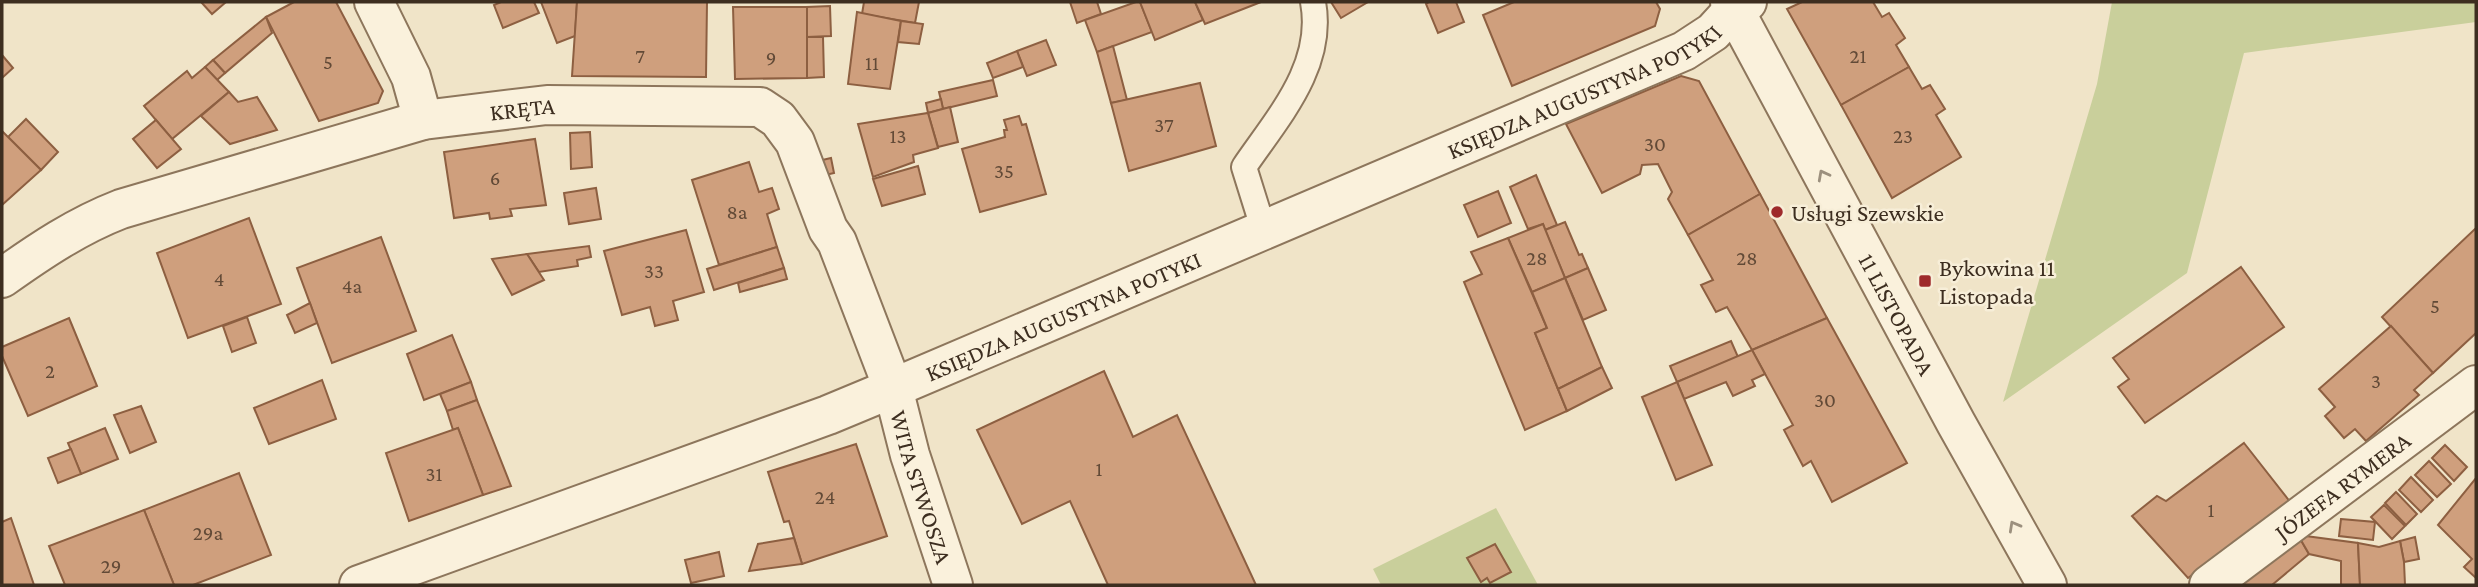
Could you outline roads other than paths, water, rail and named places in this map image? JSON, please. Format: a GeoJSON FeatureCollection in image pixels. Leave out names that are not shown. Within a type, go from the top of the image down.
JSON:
{"type":"FeatureCollection","features":[{"type":"Feature","properties":{"kind":"street"},"geometry":{"type":"LineString","coordinates":[[374,2],[411,77],[423,120]]}},
{"type":"Feature","properties":{"kind":"street","name":"KSIĘDZA AUGUSTYNA POTYKI"},"geometry":{"type":"LineString","coordinates":[[359,585],[828,415],[893,388],[1684,51],[1713,32],[1737,4]]}},
{"type":"Feature","properties":{"kind":"street","name":"11 LISTOPADA"},"geometry":{"type":"LineString","coordinates":[[1737,4],[1956,423],[2047,585]]}},
{"type":"Feature","properties":{"kind":"street","name":"KRĘTA"},"geometry":{"type":"LineString","coordinates":[[2,278],[64,235],[91,220],[423,120],[547,105],[760,107],[778,119],[795,142],[893,388]]}},
{"type":"Feature","properties":{"kind":"street","name":"JÓZEFA RYMERA"},"geometry":{"type":"LineString","coordinates":[[2209,585],[2476,385]]}},
{"type":"Feature","properties":{"kind":"street","name":"WITA STWOSZA"},"geometry":{"type":"LineString","coordinates":[[893,388],[910,455],[953,585]]}},
{"type":"Feature","properties":{"kind":"lane"},"geometry":{"type":"LineString","coordinates":[[1264,231],[1244,167],[1291,99],[1307,68],[1314,46],[1317,21],[1313,2]]}},
{"type":"Feature","properties":{"kind":"place","name":"Usługi Szewskie"},"geometry":{"type":"Point","coordinates":[1777,212]}},
{"type":"Feature","properties":{"kind":"place","name":"Bykowina 11 Listopada"},"geometry":{"type":"Point","coordinates":[1925,281]}}]}
